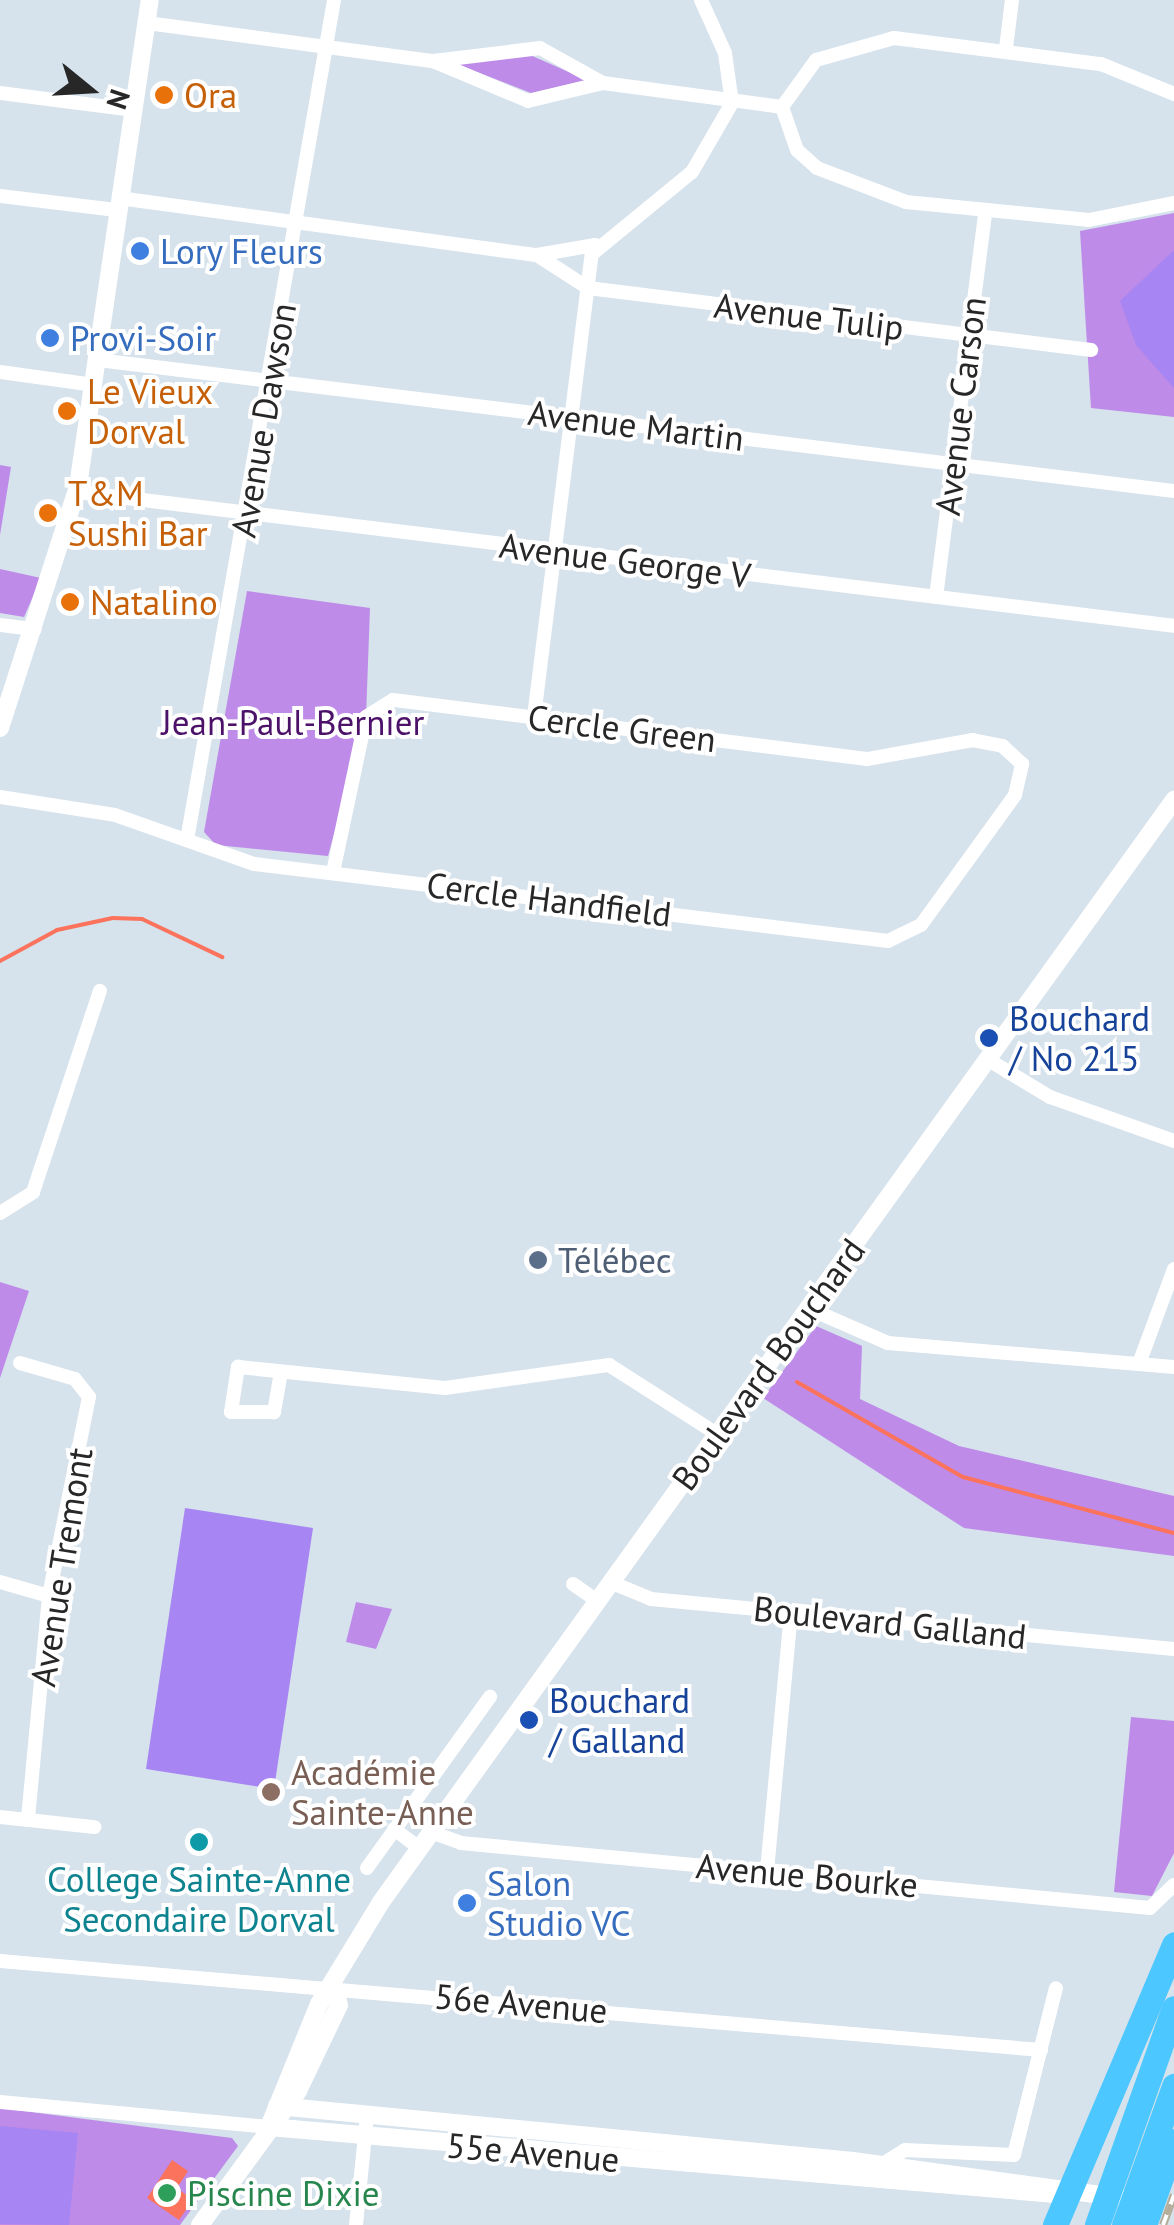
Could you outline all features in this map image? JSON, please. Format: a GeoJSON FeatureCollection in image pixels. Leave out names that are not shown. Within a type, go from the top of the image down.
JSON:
{"type":"FeatureCollection","features":[{"type":"Feature","properties":{"kind":"highway"},"geometry":{"type":"LineString","coordinates":[[1055,2225],[1174,1944]]}},
{"type":"Feature","properties":{"kind":"highway"},"geometry":{"type":"LineString","coordinates":[[1131,2212],[1114,2177],[1174,2008]]}},
{"type":"Feature","properties":{"kind":"highway"},"geometry":{"type":"LineString","coordinates":[[1131,2212],[1174,2086]]}},
{"type":"Feature","properties":{"kind":"highway"},"geometry":{"type":"LineString","coordinates":[[1131,2212],[1174,2141]]}},
{"type":"Feature","properties":{"kind":"street"},"geometry":{"type":"LineString","coordinates":[[0,728],[77,492],[150,0]]}},
{"type":"Feature","properties":{"kind":"street","name":"Avenue Dawson"},"geometry":{"type":"LineString","coordinates":[[187,840],[248,513],[334,0]]}},
{"type":"Feature","properties":{"kind":"street"},"geometry":{"type":"LineString","coordinates":[[534,717],[595,246],[682,182],[732,102],[724,53],[701,0]]}},
{"type":"Feature","properties":{"kind":"street"},"geometry":{"type":"LineString","coordinates":[[1006,48],[1012,0]]}},
{"type":"Feature","properties":{"kind":"street"},"geometry":{"type":"LineString","coordinates":[[147,23],[433,62],[528,101],[603,84],[782,106]]}},
{"type":"Feature","properties":{"kind":"street"},"geometry":{"type":"LineString","coordinates":[[782,106],[816,60],[842,48],[894,38],[1006,48],[1126,70],[1174,94]]}},
{"type":"Feature","properties":{"kind":"street"},"geometry":{"type":"LineString","coordinates":[[433,62],[540,48],[603,84]]}},
{"type":"Feature","properties":{"kind":"street"},"geometry":{"type":"LineString","coordinates":[[0,93],[132,110]]}},
{"type":"Feature","properties":{"kind":"street"},"geometry":{"type":"LineString","coordinates":[[782,106],[797,150],[840,182],[985,214],[1126,220],[1174,203]]}},
{"type":"Feature","properties":{"kind":"street","name":"Avenue Tulip"},"geometry":{"type":"LineString","coordinates":[[0,196],[296,223],[537,255],[595,246]]}},
{"type":"Feature","properties":{"kind":"street","name":"Avenue Carson"},"geometry":{"type":"LineString","coordinates":[[936,597],[985,214]]}},
{"type":"Feature","properties":{"kind":"street","name":"Avenue Tulip"},"geometry":{"type":"LineString","coordinates":[[537,255],[588,288],[1091,350]]}},
{"type":"Feature","properties":{"kind":"street","name":"Avenue Martin"},"geometry":{"type":"LineString","coordinates":[[98,360],[1174,491]]}},
{"type":"Feature","properties":{"kind":"street"},"geometry":{"type":"LineString","coordinates":[[0,372],[94,385]]}},
{"type":"Feature","properties":{"kind":"street","name":"Avenue George V"},"geometry":{"type":"LineString","coordinates":[[77,492],[1174,626]]}},
{"type":"Feature","properties":{"kind":"street"},"geometry":{"type":"LineString","coordinates":[[0,624],[34,629]]}},
{"type":"Feature","properties":{"kind":"street","name":"Cercle Green"},"geometry":{"type":"LineString","coordinates":[[334,872],[376,705],[534,717],[868,759],[973,740],[1004,746],[1022,775]]}},
{"type":"Feature","properties":{"kind":"street","name":"Cercle Handfield"},"geometry":{"type":"LineString","coordinates":[[0,798],[88,808],[187,840],[233,860],[898,940],[921,925],[1022,775]]}},
{"type":"Feature","properties":{"kind":"street","name":"Boulevard Bouchard"},"geometry":{"type":"LineString","coordinates":[[200,2225],[281,2107],[319,2004],[335,1990],[363,1929],[1174,800]]}},
{"type":"Feature","properties":{"kind":"street"},"geometry":{"type":"LineString","coordinates":[[0,1213],[33,1192],[100,991]]}},
{"type":"Feature","properties":{"kind":"street"},"geometry":{"type":"LineString","coordinates":[[988,1059],[1050,1097],[1174,1141]]}},
{"type":"Feature","properties":{"kind":"street"},"geometry":{"type":"LineString","coordinates":[[1140,1361],[1174,1269]]}},
{"type":"Feature","properties":{"kind":"street"},"geometry":{"type":"LineString","coordinates":[[810,1309],[888,1344],[1140,1361],[1174,1367]]}},
{"type":"Feature","properties":{"kind":"street","name":"Avenue Tremont"},"geometry":{"type":"LineString","coordinates":[[20,1363],[75,1379],[89,1397],[49,1596],[28,1820]]}},
{"type":"Feature","properties":{"kind":"street"},"geometry":{"type":"LineString","coordinates":[[281,1372],[274,1412],[231,1412],[232,1370],[281,1372],[445,1388],[609,1365],[717,1434]]}},
{"type":"Feature","properties":{"kind":"street"},"geometry":{"type":"LineString","coordinates":[[0,1582],[49,1596]]}},
{"type":"Feature","properties":{"kind":"street","name":"Boulevard Galland"},"geometry":{"type":"LineString","coordinates":[[610,1582],[638,1597],[1174,1649]]}},
{"type":"Feature","properties":{"kind":"street"},"geometry":{"type":"LineString","coordinates":[[573,1584],[597,1601]]}},
{"type":"Feature","properties":{"kind":"street"},"geometry":{"type":"LineString","coordinates":[[767,1872],[791,1613]]}},
{"type":"Feature","properties":{"kind":"street"},"geometry":{"type":"LineString","coordinates":[[367,1868],[490,1697]]}},
{"type":"Feature","properties":{"kind":"street"},"geometry":{"type":"LineString","coordinates":[[0,1817],[94,1827]]}},
{"type":"Feature","properties":{"kind":"street"},"geometry":{"type":"LineString","coordinates":[[394,1829],[420,1848]]}},
{"type":"Feature","properties":{"kind":"street","name":"Avenue Bourke"},"geometry":{"type":"LineString","coordinates":[[431,1832],[461,1843],[1150,1908],[1174,1885]]}},
{"type":"Feature","properties":{"kind":"street","name":"56e Avenue"},"geometry":{"type":"LineString","coordinates":[[0,1961],[1041,2050]]}},
{"type":"Feature","properties":{"kind":"street"},"geometry":{"type":"LineString","coordinates":[[1041,2050],[1056,1988]]}},
{"type":"Feature","properties":{"kind":"street","name":"55e Avenue"},"geometry":{"type":"LineString","coordinates":[[881,2164],[905,2150],[1001,2159],[1018,2148],[1041,2050]]}},
{"type":"Feature","properties":{"kind":"street","name":"55e Avenue"},"geometry":{"type":"LineString","coordinates":[[0,2102],[366,2137],[1066,2193]]}},
{"type":"Feature","properties":{"kind":"street","name":"55e Avenue"},"geometry":{"type":"LineString","coordinates":[[281,2107],[881,2164],[1066,2193],[1131,2212]]}},
{"type":"Feature","properties":{"kind":"street"},"geometry":{"type":"LineString","coordinates":[[356,2225],[367,2116]]}},
{"type":"Feature","properties":{"kind":"green space"},"geometry":{"type":"Polygon","coordinates":[[[530,55],[587,80],[531,93],[451,62],[530,55]]]}},
{"type":"Feature","properties":{"kind":"green space"},"geometry":{"type":"Polygon","coordinates":[[[1174,213],[1174,417],[1091,408],[1080,231],[1174,213]]]}},
{"type":"Feature","properties":{"kind":"green space"},"geometry":{"type":"Polygon","coordinates":[[[0,465],[11,467],[0,535],[0,465]]]}},
{"type":"Feature","properties":{"kind":"green space"},"geometry":{"type":"Polygon","coordinates":[[[0,569],[41,578],[24,617],[0,613],[0,569]]]}},
{"type":"Feature","properties":{"kind":"green space","name":"Jean-Paul-Bernier"},"geometry":{"type":"Polygon","coordinates":[[[247,591],[370,608],[366,717],[328,856],[216,845],[204,832],[247,591]]]}},
{"type":"Feature","properties":{"kind":"green space"},"geometry":{"type":"Polygon","coordinates":[[[0,1282],[29,1291],[0,1378],[0,1282]]]}},
{"type":"Feature","properties":{"kind":"green space"},"geometry":{"type":"Polygon","coordinates":[[[816,1326],[862,1346],[860,1399],[959,1446],[1174,1496],[1174,1556],[964,1528],[763,1398],[816,1326]]]}},
{"type":"Feature","properties":{"kind":"green space"},"geometry":{"type":"Polygon","coordinates":[[[356,1602],[392,1609],[376,1649],[346,1642],[356,1602]]]}},
{"type":"Feature","properties":{"kind":"green space"},"geometry":{"type":"Polygon","coordinates":[[[1131,1717],[1174,1721],[1174,1853],[1152,1896],[1114,1892],[1131,1717]]]}},
{"type":"Feature","properties":{"kind":"green space"},"geometry":{"type":"Polygon","coordinates":[[[0,2108],[232,2138],[238,2146],[180,2225],[0,2225],[0,2108]]]}},
{"type":"Feature","properties":{"kind":"shaded area"},"geometry":{"type":"Polygon","coordinates":[[[1174,250],[1174,388],[1136,345],[1120,301],[1174,250]]]}},
{"type":"Feature","properties":{"kind":"shaded area"},"geometry":{"type":"Polygon","coordinates":[[[185,1508],[313,1528],[274,1789],[146,1769],[185,1508]]]}},
{"type":"Feature","properties":{"kind":"shaded area"},"geometry":{"type":"Polygon","coordinates":[[[0,2126],[78,2133],[69,2225],[0,2224],[0,2126]]]}},
{"type":"Feature","properties":{"kind":"shaded area","name":"Piscine Dixie"},"geometry":{"type":"Polygon","coordinates":[[[172,2160],[188,2171],[177,2188],[193,2200],[179,2220],[147,2198],[172,2160]]]}},
{"type":"Feature","properties":{"kind":"waterway"},"geometry":{"type":"LineString","coordinates":[[0,961],[57,930],[113,918],[142,919],[222,957]]}},
{"type":"Feature","properties":{"kind":"waterway"},"geometry":{"type":"LineString","coordinates":[[797,1382],[963,1477],[1174,1533]]}},
{"type":"Feature","properties":{"kind":"railway"},"geometry":{"type":"LineString","coordinates":[[1163,2225],[1174,2195]]}},
{"type":"Feature","properties":{"kind":"place","name":"Ora"},"geometry":{"type":"Point","coordinates":[164,95]}},
{"type":"Feature","properties":{"kind":"place","name":"Lory Fleurs"},"geometry":{"type":"Point","coordinates":[140,251]}},
{"type":"Feature","properties":{"kind":"place","name":"Provi-Soir"},"geometry":{"type":"Point","coordinates":[50,338]}},
{"type":"Feature","properties":{"kind":"place","name":"Le Vieux Dorval"},"geometry":{"type":"Point","coordinates":[67,411]}},
{"type":"Feature","properties":{"kind":"place","name":"T&M Sushi Bar"},"geometry":{"type":"Point","coordinates":[48,513]}},
{"type":"Feature","properties":{"kind":"place","name":"Natalino"},"geometry":{"type":"Point","coordinates":[70,602]}},
{"type":"Feature","properties":{"kind":"place","name":"Bouchard / No 215"},"geometry":{"type":"Point","coordinates":[989,1038]}},
{"type":"Feature","properties":{"kind":"place","name":"Télébec"},"geometry":{"type":"Point","coordinates":[538,1260]}},
{"type":"Feature","properties":{"kind":"place","name":"Bouchard / Galland"},"geometry":{"type":"Point","coordinates":[529,1720]}},
{"type":"Feature","properties":{"kind":"place","name":"Académie Sainte-Anne"},"geometry":{"type":"Point","coordinates":[271,1792]}},
{"type":"Feature","properties":{"kind":"place","name":"College Sainte-Anne Secondaire Dorval"},"geometry":{"type":"Point","coordinates":[199,1842]}},
{"type":"Feature","properties":{"kind":"place","name":"Salon Studio VC"},"geometry":{"type":"Point","coordinates":[467,1903]}},
{"type":"Feature","properties":{"kind":"place","name":"Piscine Dixie"},"geometry":{"type":"Point","coordinates":[167,2193]}}]}
